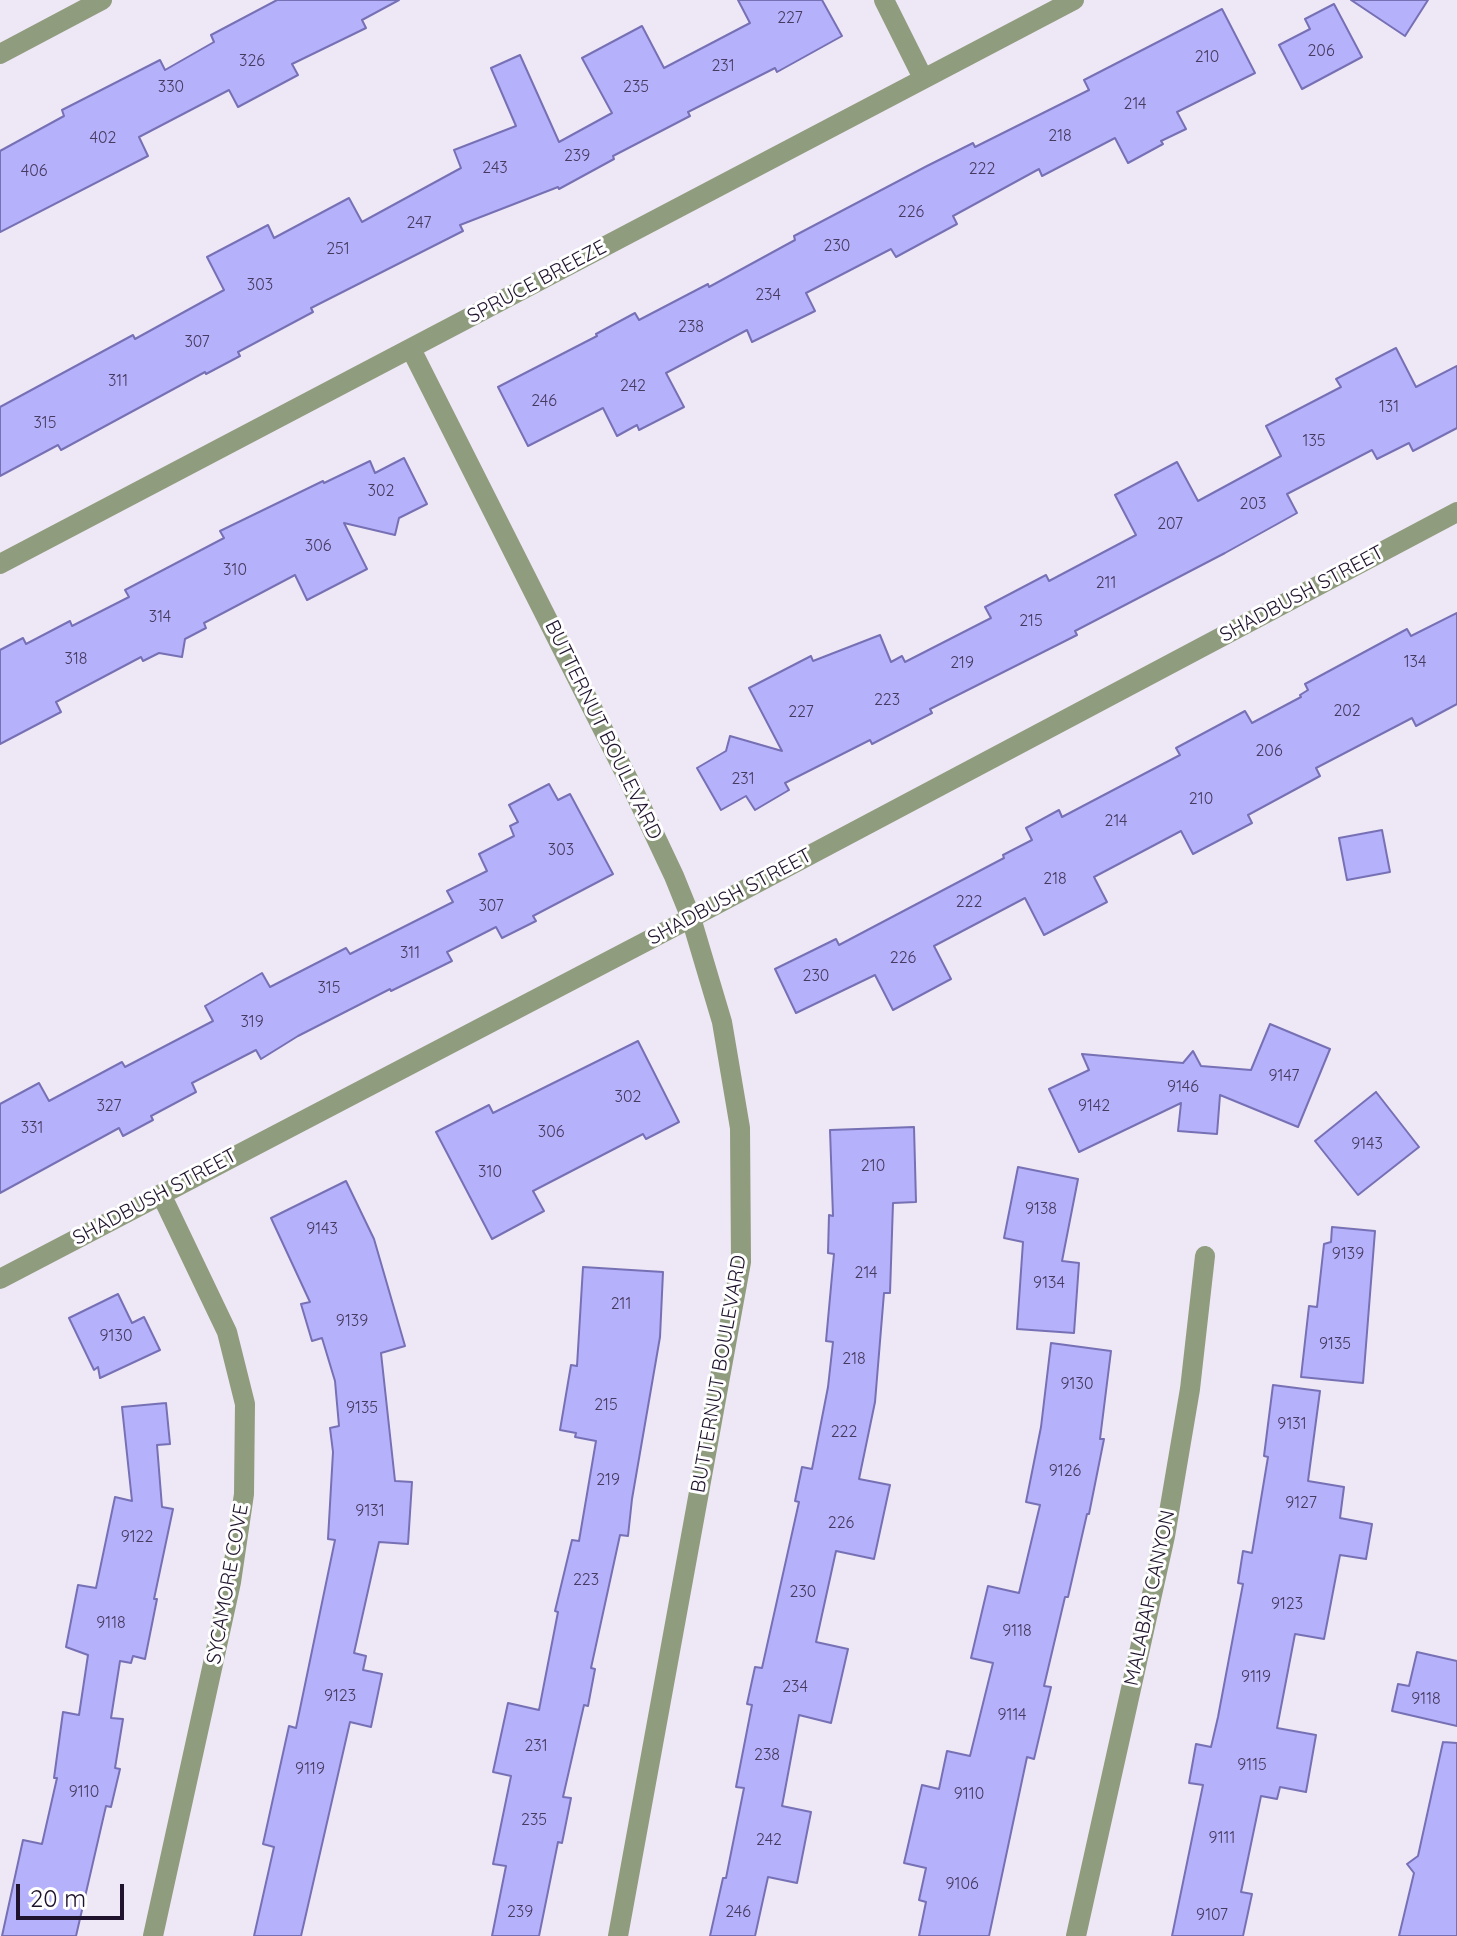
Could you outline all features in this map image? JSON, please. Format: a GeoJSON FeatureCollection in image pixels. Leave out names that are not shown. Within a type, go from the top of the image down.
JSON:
{"type":"FeatureCollection","features":[{"type":"Feature","properties":{"kind":"street"},"geometry":{"type":"LineString","coordinates":[[0,54],[102,0]]}},
{"type":"Feature","properties":{"kind":"street"},"geometry":{"type":"LineString","coordinates":[[884,0],[923,78]]}},
{"type":"Feature","properties":{"kind":"street","name":"SPRUCE BREEZE"},"geometry":{"type":"LineString","coordinates":[[0,564],[1074,0]]}},
{"type":"Feature","properties":{"kind":"street","name":"BUTTERNUT BOULEVARD"},"geometry":{"type":"LineString","coordinates":[[411,349],[674,876],[691,918],[722,1022],[740,1128],[741,1262],[618,1936]]}},
{"type":"Feature","properties":{"kind":"street","name":"SHADBUSH STREET"},"geometry":{"type":"LineString","coordinates":[[0,1279],[691,918],[1457,512]]}},
{"type":"Feature","properties":{"kind":"street","name":"SYCAMORE COVE"},"geometry":{"type":"LineString","coordinates":[[153,1936],[231,1582],[244,1479],[245,1404],[227,1332],[161,1194]]}},
{"type":"Feature","properties":{"kind":"street","name":"MALABAR CANYON"},"geometry":{"type":"LineString","coordinates":[[1076,1936],[1165,1536],[1190,1389],[1205,1256]]}},
{"type":"Feature","properties":{"kind":"building"},"geometry":{"type":"Polygon","coordinates":[[[277,0],[399,0],[362,20],[366,28],[292,64],[298,75],[238,107],[229,90],[139,137],[148,156],[0,232],[0,151],[64,116],[62,110],[160,60],[165,70],[214,42],[211,35],[277,0]]]}},
{"type":"Feature","properties":{"kind":"building"},"geometry":{"type":"Polygon","coordinates":[[[738,0],[822,0],[842,36],[777,72],[775,68],[688,112],[690,116],[613,156],[614,159],[559,189],[460,225],[463,231],[311,308],[313,312],[238,352],[240,356],[61,450],[58,445],[0,476],[0,407],[224,290],[207,257],[268,225],[274,238],[349,198],[362,222],[461,168],[454,150],[516,126],[491,68],[520,55],[559,142],[612,113],[582,58],[642,26],[664,68],[750,23],[738,0]]]}},
{"type":"Feature","properties":{"kind":"building"},"geometry":{"type":"Polygon","coordinates":[[[1351,0],[1428,0],[1405,36],[1351,0]]]}},
{"type":"Feature","properties":{"kind":"building"},"geometry":{"type":"Polygon","coordinates":[[[1334,4],[1362,57],[1302,89],[1279,45],[1310,29],[1305,19],[1334,4]]]}},
{"type":"Feature","properties":{"kind":"building"},"geometry":{"type":"Polygon","coordinates":[[[1222,9],[1255,73],[1177,112],[1186,129],[1161,141],[1163,144],[1128,163],[1115,138],[1042,176],[1039,169],[953,216],[957,224],[896,257],[891,249],[806,293],[815,311],[752,342],[747,330],[666,373],[684,407],[639,430],[637,425],[617,436],[603,408],[528,446],[498,387],[635,313],[639,320],[708,284],[709,287],[795,240],[794,236],[927,166],[973,143],[975,147],[1089,90],[1084,80],[1222,9]]]}},
{"type":"Feature","properties":{"kind":"building"},"geometry":{"type":"Polygon","coordinates":[[[1396,348],[1416,387],[1457,366],[1457,428],[1413,451],[1409,443],[1377,459],[1372,450],[1287,494],[1297,513],[1075,631],[1077,635],[930,709],[932,713],[785,783],[789,790],[755,810],[746,796],[721,810],[697,768],[726,751],[730,736],[782,751],[749,688],[811,656],[813,661],[880,635],[891,662],[902,656],[905,662],[991,618],[985,607],[1046,575],[1049,581],[1136,535],[1115,495],[1177,462],[1198,501],[1281,456],[1266,426],[1341,387],[1336,379],[1396,348]]]}},
{"type":"Feature","properties":{"kind":"building"},"geometry":{"type":"Polygon","coordinates":[[[404,458],[427,504],[399,518],[395,535],[344,523],[367,569],[307,600],[295,575],[204,623],[206,628],[185,639],[182,657],[159,653],[143,661],[141,657],[56,702],[61,712],[0,744],[0,650],[23,638],[26,644],[70,621],[72,626],[129,597],[125,590],[224,538],[220,531],[323,481],[370,461],[375,473],[404,458]]]}},
{"type":"Feature","properties":{"kind":"building"},"geometry":{"type":"Polygon","coordinates":[[[1457,613],[1457,704],[1416,726],[1412,718],[1316,768],[1320,776],[1248,815],[1252,823],[1193,854],[1181,831],[1094,877],[1107,902],[1044,935],[1025,898],[934,946],[951,979],[893,1010],[875,975],[796,1013],[775,969],[836,939],[839,945],[1004,858],[1003,855],[1032,840],[1026,828],[1059,810],[1062,817],[1180,755],[1176,748],[1245,711],[1252,723],[1301,697],[1308,690],[1305,684],[1407,629],[1411,636],[1457,613]]]}},
{"type":"Feature","properties":{"kind":"building"},"geometry":{"type":"Polygon","coordinates":[[[549,784],[558,800],[570,794],[613,874],[533,916],[536,921],[502,938],[496,927],[447,952],[452,961],[298,1036],[261,1059],[256,1050],[192,1083],[196,1092],[151,1116],[153,1120],[123,1136],[119,1128],[0,1193],[0,1104],[39,1083],[49,1101],[122,1062],[125,1067],[213,1021],[205,1006],[262,973],[270,987],[346,948],[350,954],[453,902],[447,891],[487,871],[479,854],[514,836],[510,826],[518,822],[509,805],[549,784]]]}},
{"type":"Feature","properties":{"kind":"building"},"geometry":{"type":"Polygon","coordinates":[[[1382,830],[1390,872],[1347,880],[1339,838],[1382,830]]]}},
{"type":"Feature","properties":{"kind":"building"},"geometry":{"type":"Polygon","coordinates":[[[1270,1024],[1330,1049],[1298,1127],[1220,1095],[1217,1134],[1178,1131],[1181,1103],[1079,1152],[1049,1089],[1089,1070],[1082,1054],[1183,1063],[1193,1051],[1201,1066],[1251,1070],[1270,1024]]]}},
{"type":"Feature","properties":{"kind":"building"},"geometry":{"type":"Polygon","coordinates":[[[638,1041],[679,1122],[646,1139],[643,1134],[533,1191],[544,1211],[492,1239],[436,1132],[489,1105],[493,1113],[638,1041]]]}},
{"type":"Feature","properties":{"kind":"building"},"geometry":{"type":"Polygon","coordinates":[[[1376,1092],[1419,1147],[1358,1195],[1315,1141],[1376,1092]]]}},
{"type":"Feature","properties":{"kind":"building"},"geometry":{"type":"Polygon","coordinates":[[[914,1127],[916,1202],[893,1203],[890,1293],[884,1293],[875,1402],[859,1479],[890,1485],[874,1559],[836,1551],[816,1642],[848,1649],[831,1723],[799,1715],[782,1806],[811,1812],[797,1883],[768,1877],[755,1936],[710,1936],[723,1878],[726,1878],[744,1788],[736,1787],[752,1705],[747,1704],[755,1667],[762,1668],[799,1502],[795,1501],[802,1467],[812,1469],[828,1387],[833,1342],[826,1341],[834,1254],[828,1253],[829,1215],[833,1216],[830,1130],[914,1127]]]}},
{"type":"Feature","properties":{"kind":"building"},"geometry":{"type":"Polygon","coordinates":[[[1018,1167],[1078,1179],[1062,1261],[1079,1263],[1074,1333],[1017,1329],[1023,1242],[1004,1238],[1018,1167]]]}},
{"type":"Feature","properties":{"kind":"building"},"geometry":{"type":"Polygon","coordinates":[[[346,1181],[374,1239],[405,1346],[381,1353],[395,1481],[412,1482],[408,1544],[379,1542],[354,1653],[366,1656],[363,1670],[382,1674],[371,1727],[350,1722],[301,1936],[254,1936],[274,1847],[263,1844],[289,1726],[296,1728],[335,1540],[328,1539],[333,1452],[330,1428],[339,1426],[335,1381],[322,1338],[312,1341],[301,1304],[310,1302],[271,1218],[346,1181]]]}},
{"type":"Feature","properties":{"kind":"building"},"geometry":{"type":"Polygon","coordinates":[[[1332,1227],[1375,1231],[1363,1383],[1301,1377],[1309,1306],[1317,1307],[1324,1244],[1331,1242],[1332,1227]]]}},
{"type":"Feature","properties":{"kind":"building"},"geometry":{"type":"Polygon","coordinates":[[[583,1267],[663,1272],[660,1337],[628,1536],[620,1535],[591,1668],[595,1669],[588,1706],[584,1705],[563,1797],[571,1798],[562,1843],[558,1842],[539,1936],[492,1936],[506,1866],[493,1864],[511,1776],[493,1772],[508,1703],[539,1710],[558,1612],[555,1611],[572,1540],[579,1541],[596,1441],[560,1430],[571,1365],[577,1366],[583,1267]]]}},
{"type":"Feature","properties":{"kind":"building"},"geometry":{"type":"Polygon","coordinates":[[[118,1294],[132,1323],[144,1317],[160,1350],[100,1378],[98,1367],[94,1370],[69,1318],[118,1294]]]}},
{"type":"Feature","properties":{"kind":"building"},"geometry":{"type":"Polygon","coordinates":[[[1051,1343],[1111,1351],[1100,1439],[1104,1439],[1089,1514],[1044,1686],[1051,1687],[1034,1759],[1027,1757],[989,1936],[919,1936],[926,1902],[919,1900],[926,1868],[904,1863],[922,1785],[939,1789],[947,1751],[970,1756],[993,1663],[971,1658],[988,1586],[1019,1593],[1040,1505],[1026,1502],[1041,1427],[1051,1343]]]}},
{"type":"Feature","properties":{"kind":"building"},"geometry":{"type":"Polygon","coordinates":[[[1273,1385],[1320,1391],[1308,1481],[1344,1487],[1340,1518],[1372,1524],[1366,1559],[1340,1555],[1324,1639],[1295,1634],[1277,1728],[1316,1735],[1306,1792],[1280,1787],[1277,1799],[1261,1796],[1241,1892],[1252,1894],[1243,1936],[1172,1936],[1203,1785],[1189,1783],[1196,1744],[1211,1747],[1218,1717],[1243,1584],[1238,1583],[1243,1551],[1252,1553],[1268,1457],[1264,1456],[1273,1385]]]}},
{"type":"Feature","properties":{"kind":"building"},"geometry":{"type":"Polygon","coordinates":[[[166,1403],[170,1444],[157,1445],[162,1507],[173,1509],[145,1659],[133,1656],[131,1663],[120,1661],[111,1718],[123,1719],[115,1768],[120,1769],[111,1807],[106,1806],[76,1936],[2,1936],[23,1840],[42,1844],[57,1778],[54,1778],[63,1712],[79,1715],[88,1655],[66,1647],[78,1585],[96,1588],[115,1497],[132,1501],[122,1407],[166,1403]]]}},
{"type":"Feature","properties":{"kind":"building"},"geometry":{"type":"Polygon","coordinates":[[[1417,1652],[1457,1661],[1457,1726],[1392,1711],[1398,1684],[1409,1686],[1417,1652]]]}},
{"type":"Feature","properties":{"kind":"building"},"geometry":{"type":"Polygon","coordinates":[[[1443,1742],[1457,1743],[1457,1936],[1399,1936],[1414,1873],[1407,1864],[1418,1856],[1443,1742]]]}}]}
